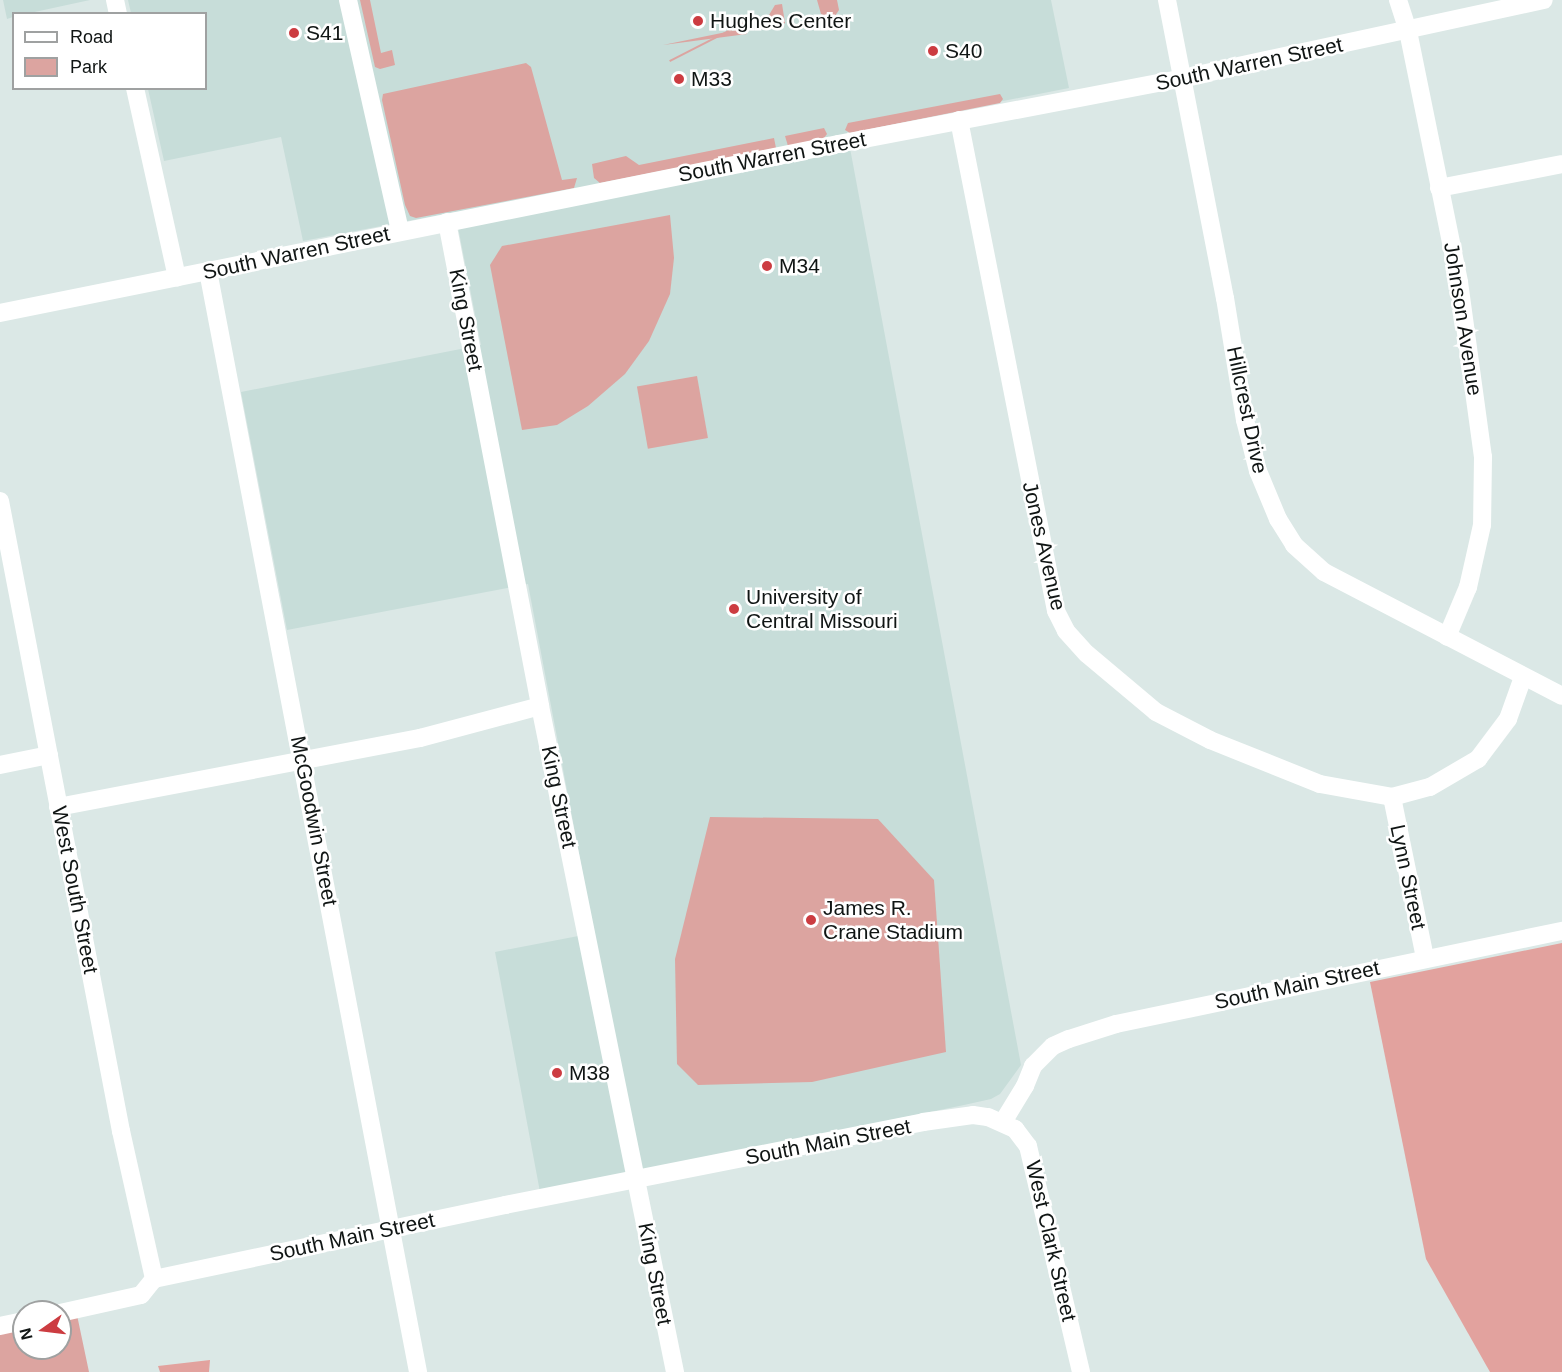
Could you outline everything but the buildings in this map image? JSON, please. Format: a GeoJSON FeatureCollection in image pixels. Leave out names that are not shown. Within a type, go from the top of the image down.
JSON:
{"type":"FeatureCollection","features":[{"type":"Feature","properties":{"kind":"street"},"geometry":{"type":"LineString","coordinates":[[348,0],[400,231]]}},
{"type":"Feature","properties":{"kind":"street","name":"Hillcrest Drive"},"geometry":{"type":"LineString","coordinates":[[1167,0],[1245,420],[1258,471],[1278,519],[1294,545],[1324,573],[1562,696]]}},
{"type":"Feature","properties":{"kind":"street","name":"Johnson Avenue"},"geometry":{"type":"LineString","coordinates":[[1398,0],[1408,31],[1459,282],[1473,369],[1484,496],[1482,525],[1468,587],[1447,637]]}},
{"type":"Feature","properties":{"kind":"street","name":"South Warren Street"},"geometry":{"type":"LineString","coordinates":[[0,313],[400,231],[1183,78],[1408,31],[1523,2],[1544,0]]}},
{"type":"Feature","properties":{"kind":"street"},"geometry":{"type":"LineString","coordinates":[[135,90],[177,277]]}},
{"type":"Feature","properties":{"kind":"street","name":"Jones Avenue"},"geometry":{"type":"LineString","coordinates":[[959,120],[1053,599],[1066,630],[1087,654],[1156,712],[1210,740],[1320,784],[1392,797],[1430,787],[1478,759],[1508,720],[1523,677]]}},
{"type":"Feature","properties":{"kind":"street"},"geometry":{"type":"LineString","coordinates":[[1439,188],[1562,164]]}},
{"type":"Feature","properties":{"kind":"street","name":"King Street"},"geometry":{"type":"LineString","coordinates":[[447,222],[540,706],[675,1372]]}},
{"type":"Feature","properties":{"kind":"street","name":"McGoodwin Street"},"geometry":{"type":"LineString","coordinates":[[208,271],[418,1372]]}},
{"type":"Feature","properties":{"kind":"street","name":"West South Street"},"geometry":{"type":"LineString","coordinates":[[0,501],[122,1131],[154,1279]]}},
{"type":"Feature","properties":{"kind":"street"},"geometry":{"type":"LineString","coordinates":[[58,807],[471,726],[540,706]]}},
{"type":"Feature","properties":{"kind":"street"},"geometry":{"type":"LineString","coordinates":[[0,765],[49,755]]}},
{"type":"Feature","properties":{"kind":"street","name":"Lynn Street"},"geometry":{"type":"LineString","coordinates":[[1392,797],[1425,958]]}},
{"type":"Feature","properties":{"kind":"street","name":"South Main Street"},"geometry":{"type":"LineString","coordinates":[[72,1310],[141,1295],[154,1279],[391,1229],[923,1122],[973,1115],[1002,1122],[1025,1086],[1033,1066],[1053,1046],[1069,1039],[1116,1024],[1425,958],[1562,932]]}},
{"type":"Feature","properties":{"kind":"street","name":"West Clark Street"},"geometry":{"type":"LineString","coordinates":[[1002,1122],[1022,1136],[1033,1159],[1081,1372]]}},
{"type":"Feature","properties":{"kind":"shaded area"},"geometry":{"type":"Polygon","coordinates":[[[3,0],[90,0],[35,12],[12,12],[12,17],[7,19],[3,0]]]}},
{"type":"Feature","properties":{"kind":"shaded area","name":"University of Central Missouri"},"geometry":{"type":"Polygon","coordinates":[[[128,0],[1051,0],[1069,88],[847,132],[1021,1065],[1000,1094],[991,1099],[964,1105],[540,1192],[495,952],[594,933],[528,584],[287,630],[241,392],[481,345],[455,212],[303,241],[281,137],[164,161],[148,90],[207,90],[207,12],[131,12],[128,0]]]}},
{"type":"Feature","properties":{"kind":"shaded area"},"geometry":{"type":"Polygon","coordinates":[[[1562,943],[1562,1372],[1490,1372],[1426,1259],[1370,982],[1562,943]]]}},
{"type":"Feature","properties":{"kind":"shaded area"},"geometry":{"type":"Polygon","coordinates":[[[210,1360],[209,1372],[160,1372],[158,1366],[210,1360]]]}},
{"type":"Feature","properties":{"kind":"green space"},"geometry":{"type":"Polygon","coordinates":[[[360,0],[370,0],[381,53],[392,50],[395,65],[380,69],[375,67],[360,0]]]}},
{"type":"Feature","properties":{"kind":"green space"},"geometry":{"type":"Polygon","coordinates":[[[817,0],[837,0],[839,10],[835,16],[826,17],[821,14],[817,0]]]}},
{"type":"Feature","properties":{"kind":"green space"},"geometry":{"type":"Polygon","coordinates":[[[782,4],[785,23],[780,27],[764,30],[763,25],[775,5],[782,4]]]}},
{"type":"Feature","properties":{"kind":"green space"},"geometry":{"type":"Polygon","coordinates":[[[744,22],[745,24],[670,62],[669,60],[744,22]]]}},
{"type":"Feature","properties":{"kind":"green space"},"geometry":{"type":"Polygon","coordinates":[[[746,28],[747,34],[663,45],[746,28]]]}},
{"type":"Feature","properties":{"kind":"green space"},"geometry":{"type":"Polygon","coordinates":[[[526,63],[531,67],[562,180],[577,178],[574,188],[416,218],[410,216],[405,205],[382,100],[383,94],[526,63]]]}},
{"type":"Feature","properties":{"kind":"green space"},"geometry":{"type":"Polygon","coordinates":[[[1000,94],[1003,99],[1000,103],[850,133],[845,130],[848,123],[1000,94]]]}},
{"type":"Feature","properties":{"kind":"green space"},"geometry":{"type":"Polygon","coordinates":[[[824,128],[827,134],[824,138],[788,146],[785,136],[824,128]]]}},
{"type":"Feature","properties":{"kind":"green space"},"geometry":{"type":"Polygon","coordinates":[[[774,138],[776,148],[600,183],[594,178],[592,164],[626,156],[639,165],[774,138]]]}},
{"type":"Feature","properties":{"kind":"green space"},"geometry":{"type":"Polygon","coordinates":[[[670,215],[674,258],[670,294],[649,341],[625,374],[588,406],[557,425],[522,430],[490,265],[502,246],[670,215]]]}},
{"type":"Feature","properties":{"kind":"green space"},"geometry":{"type":"Polygon","coordinates":[[[697,376],[708,438],[648,449],[637,387],[697,376]]]}},
{"type":"Feature","properties":{"kind":"green space","name":"James R. Crane Stadium"},"geometry":{"type":"Polygon","coordinates":[[[710,817],[878,819],[934,880],[946,1052],[812,1082],[698,1085],[677,1064],[675,959],[710,817]]]}},
{"type":"Feature","properties":{"kind":"green space"},"geometry":{"type":"Polygon","coordinates":[[[77,1315],[89,1372],[0,1372],[0,1332],[12,1329],[12,1360],[72,1360],[72,1316],[77,1315]]]}},
{"type":"Feature","properties":{"kind":"place","name":"Hughes Center"},"geometry":{"type":"Point","coordinates":[698,21]}},
{"type":"Feature","properties":{"kind":"place","name":"S41"},"geometry":{"type":"Point","coordinates":[294,33]}},
{"type":"Feature","properties":{"kind":"place","name":"S40"},"geometry":{"type":"Point","coordinates":[933,51]}},
{"type":"Feature","properties":{"kind":"place","name":"M33"},"geometry":{"type":"Point","coordinates":[679,79]}},
{"type":"Feature","properties":{"kind":"place","name":"M34"},"geometry":{"type":"Point","coordinates":[767,266]}},
{"type":"Feature","properties":{"kind":"place","name":"University of Central Missouri"},"geometry":{"type":"Point","coordinates":[734,609]}},
{"type":"Feature","properties":{"kind":"place","name":"James R. Crane Stadium"},"geometry":{"type":"Point","coordinates":[811,920]}},
{"type":"Feature","properties":{"kind":"place","name":"M38"},"geometry":{"type":"Point","coordinates":[557,1073]}}]}
